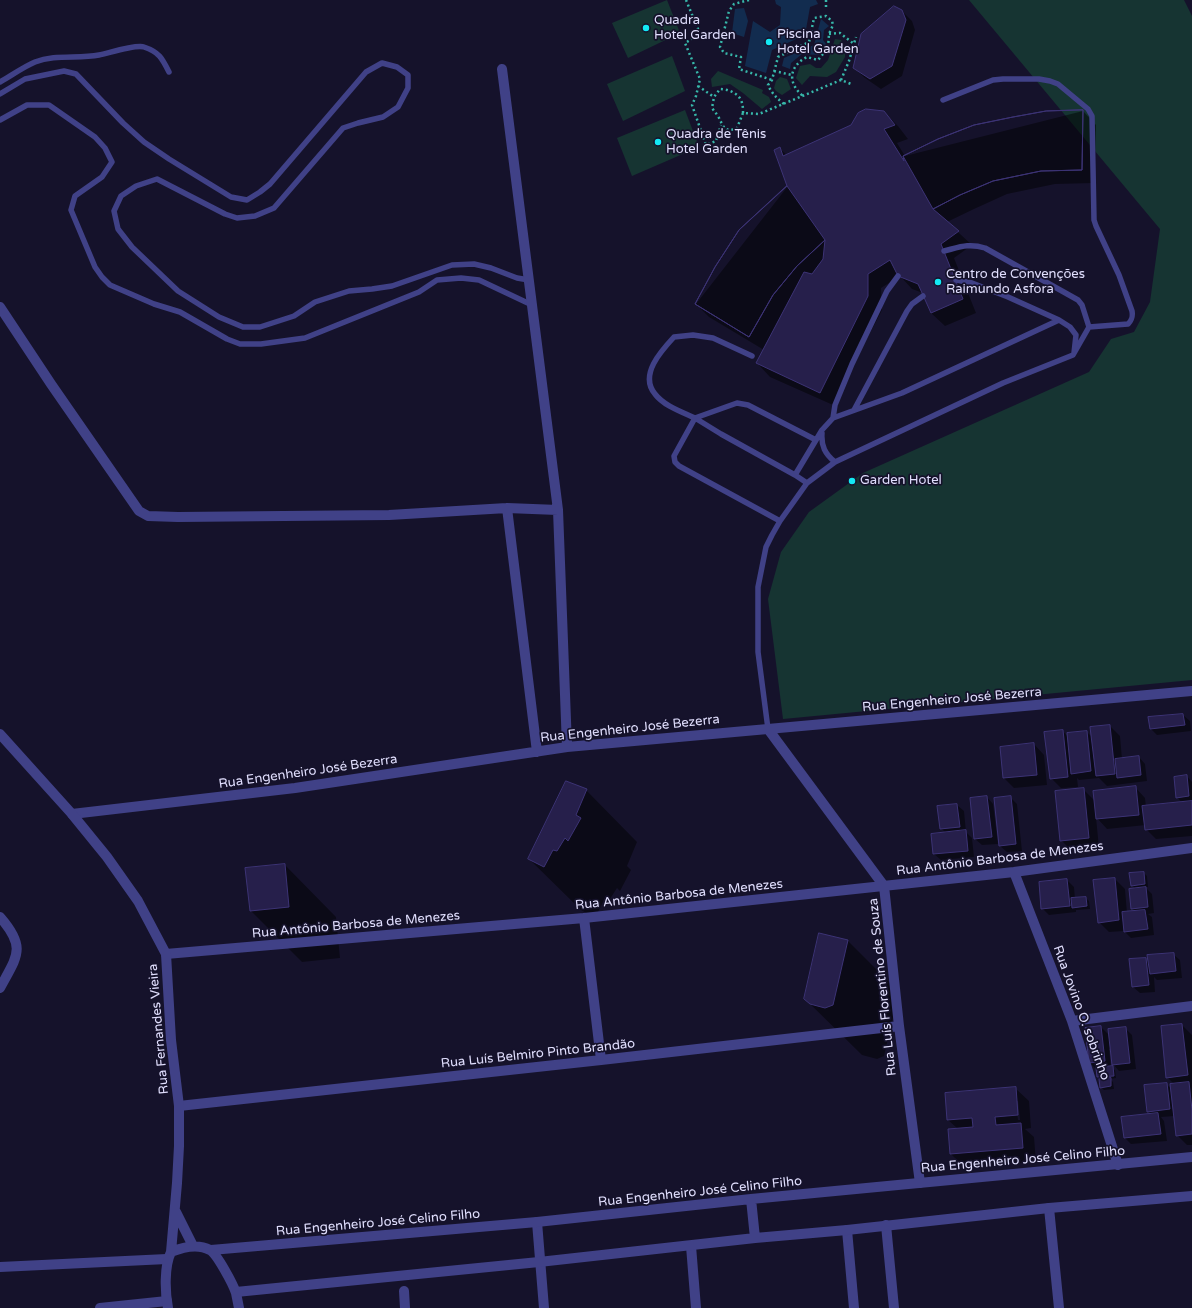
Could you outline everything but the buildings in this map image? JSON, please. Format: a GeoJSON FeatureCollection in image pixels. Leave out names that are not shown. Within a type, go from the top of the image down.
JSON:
{"type":"FeatureCollection","features":[{"type":"Feature","properties":{"kind":"street"},"geometry":{"type":"LineString","coordinates":[[502,69],[558,510],[567,747]]}},
{"type":"Feature","properties":{"kind":"street"},"geometry":{"type":"LineString","coordinates":[[0,307],[51,384],[139,511],[148,516],[389,515],[507,508],[558,510]]}},
{"type":"Feature","properties":{"kind":"street"},"geometry":{"type":"LineString","coordinates":[[507,508],[537,752]]}},
{"type":"Feature","properties":{"kind":"street","name":"Rua Engenheiro José Bezerra"},"geometry":{"type":"LineString","coordinates":[[72,814],[295,788],[567,747],[1192,692]]}},
{"type":"Feature","properties":{"kind":"street","name":"Rua Luís Florentino de Souza"},"geometry":{"type":"LineString","coordinates":[[768,729],[884,886],[920,1183]]}},
{"type":"Feature","properties":{"kind":"street","name":"Rua Fernandes Vieira"},"geometry":{"type":"LineString","coordinates":[[0,734],[72,814],[107,857],[138,901],[166,954],[171,1040],[179,1106],[179,1146],[175,1211],[169,1256],[167,1304]]}},
{"type":"Feature","properties":{"kind":"street","name":"Rua Antônio Barbosa de Menezes"},"geometry":{"type":"LineString","coordinates":[[166,954],[584,918],[1014,872],[1192,848]]}},
{"type":"Feature","properties":{"kind":"street","name":"Rua Jovino O. sobrinho"},"geometry":{"type":"LineString","coordinates":[[1014,872],[1072,1021],[1118,1165]]}},
{"type":"Feature","properties":{"kind":"street"},"geometry":{"type":"LineString","coordinates":[[0,917],[10,928],[17,945],[17,952],[0,988]]}},
{"type":"Feature","properties":{"kind":"street"},"geometry":{"type":"LineString","coordinates":[[584,918],[602,1060]]}},
{"type":"Feature","properties":{"kind":"street"},"geometry":{"type":"LineString","coordinates":[[1072,1021],[1192,1006]]}},
{"type":"Feature","properties":{"kind":"street","name":"Rua Luís Belmiro Pinto Brandão"},"geometry":{"type":"LineString","coordinates":[[179,1106],[900,1026]]}},
{"type":"Feature","properties":{"kind":"street","name":"Rua Engenheiro José Celino Filho"},"geometry":{"type":"LineString","coordinates":[[193,1246],[211,1250],[537,1222],[751,1199],[1192,1157]]}},
{"type":"Feature","properties":{"kind":"street"},"geometry":{"type":"LineString","coordinates":[[236,1292],[539,1262],[1049,1208],[1192,1196]]}},
{"type":"Feature","properties":{"kind":"street"},"geometry":{"type":"LineString","coordinates":[[751,1199],[755,1238]]}},
{"type":"Feature","properties":{"kind":"street"},"geometry":{"type":"LineString","coordinates":[[1049,1208],[1059,1308]]}},
{"type":"Feature","properties":{"kind":"street"},"geometry":{"type":"LineString","coordinates":[[0,1267],[169,1256],[182,1248],[193,1246],[175,1211]]}},
{"type":"Feature","properties":{"kind":"street"},"geometry":{"type":"LineString","coordinates":[[537,1222],[539,1262],[544,1308]]}},
{"type":"Feature","properties":{"kind":"street"},"geometry":{"type":"LineString","coordinates":[[886,1225],[894,1308]]}},
{"type":"Feature","properties":{"kind":"street"},"geometry":{"type":"LineString","coordinates":[[847,1230],[854,1308]]}},
{"type":"Feature","properties":{"kind":"street"},"geometry":{"type":"LineString","coordinates":[[691,1246],[696,1308]]}},
{"type":"Feature","properties":{"kind":"street"},"geometry":{"type":"LineString","coordinates":[[211,1250],[226,1272],[236,1292],[239,1308]]}},
{"type":"Feature","properties":{"kind":"street"},"geometry":{"type":"LineString","coordinates":[[404,1291],[405,1308]]}},
{"type":"Feature","properties":{"kind":"street"},"geometry":{"type":"LineString","coordinates":[[100,1308],[167,1304]]}},
{"type":"Feature","properties":{"kind":"lane"},"geometry":{"type":"LineString","coordinates":[[0,82],[35,62],[57,58],[88,57],[137,46],[143,46],[161,56],[169,72]]}},
{"type":"Feature","properties":{"kind":"lane"},"geometry":{"type":"LineString","coordinates":[[0,94],[25,79],[64,72],[76,74],[144,142],[169,160],[231,197],[247,200],[270,184],[366,72],[382,63],[397,67],[408,75],[408,88],[398,107],[383,117],[343,128],[274,208],[255,216],[237,218],[225,214],[156,179],[136,186],[121,196],[114,211],[118,229],[132,247],[178,291],[219,317],[243,327],[260,327],[294,316],[316,302],[349,291],[392,286],[452,265],[474,264],[491,268],[517,278],[529,280]]}},
{"type":"Feature","properties":{"kind":"lane"},"geometry":{"type":"LineString","coordinates":[[943,100],[993,80],[1039,80],[1050,81],[1058,84],[1088,109],[1092,116],[1094,220],[1119,275],[1133,316],[1128,324],[1089,327]]}},
{"type":"Feature","properties":{"kind":"lane"},"geometry":{"type":"LineString","coordinates":[[0,120],[27,105],[49,105],[94,137],[105,148],[112,162],[102,177],[75,196],[71,210],[95,267],[102,277],[110,285],[154,304],[180,312],[227,339],[240,344],[261,344],[305,338],[419,292],[437,280],[461,278],[479,280],[532,305]]}},
{"type":"Feature","properties":{"kind":"lane"},"geometry":{"type":"LineString","coordinates":[[768,729],[758,652],[758,587],[766,547],[780,521],[808,484],[835,462],[1003,383],[1073,355],[1089,327],[1082,306],[1078,300],[985,248],[976,245],[966,245],[944,251]]}},
{"type":"Feature","properties":{"kind":"lane"},"geometry":{"type":"LineString","coordinates":[[833,418],[835,405],[852,364],[887,291],[898,276]]}},
{"type":"Feature","properties":{"kind":"lane"},"geometry":{"type":"LineString","coordinates":[[956,280],[972,283],[1008,297],[1059,320],[1070,327],[1076,335],[1073,355]]}},
{"type":"Feature","properties":{"kind":"lane"},"geometry":{"type":"LineString","coordinates":[[854,410],[907,311],[912,304],[923,296]]}},
{"type":"Feature","properties":{"kind":"lane"},"geometry":{"type":"LineString","coordinates":[[795,475],[822,430],[833,418],[902,393],[1059,320]]}},
{"type":"Feature","properties":{"kind":"lane"},"geometry":{"type":"LineString","coordinates":[[752,356],[713,338],[693,335],[674,337],[661,351],[650,371],[649,384],[655,394],[669,405],[695,418],[795,475],[808,484]]}},
{"type":"Feature","properties":{"kind":"lane"},"geometry":{"type":"LineString","coordinates":[[780,521],[679,466],[675,462],[674,456],[695,418],[737,403],[748,405],[816,440]]}},
{"type":"Feature","properties":{"kind":"lane"},"geometry":{"type":"LineString","coordinates":[[822,430],[821,438],[823,446],[827,455],[835,462]]}},
{"type":"Feature","properties":{"kind":"path"},"geometry":{"type":"LineString","coordinates":[[686,0],[700,34],[685,43],[700,79],[692,105],[706,145],[716,141],[721,125]]}},
{"type":"Feature","properties":{"kind":"path"},"geometry":{"type":"LineString","coordinates":[[749,0],[734,4],[729,11],[720,47],[724,53],[741,57],[739,69],[772,80]]}},
{"type":"Feature","properties":{"kind":"path"},"geometry":{"type":"LineString","coordinates":[[826,0],[826,7]]}},
{"type":"Feature","properties":{"kind":"path"},"geometry":{"type":"LineString","coordinates":[[784,104],[775,97],[770,91],[768,85],[772,80],[778,57],[809,42],[814,18],[826,16],[834,25],[829,34],[828,48],[818,60],[807,57],[797,63],[792,75],[796,91],[803,96]]}},
{"type":"Feature","properties":{"kind":"path"},"geometry":{"type":"LineString","coordinates":[[829,34],[840,33],[854,44]]}},
{"type":"Feature","properties":{"kind":"path"},"geometry":{"type":"LineString","coordinates":[[743,113],[759,114],[841,80],[849,61],[856,37]]}},
{"type":"Feature","properties":{"kind":"path"},"geometry":{"type":"LineString","coordinates":[[774,71],[792,75]]}},
{"type":"Feature","properties":{"kind":"path"},"geometry":{"type":"LineString","coordinates":[[841,80],[851,84]]}},
{"type":"Feature","properties":{"kind":"path"},"geometry":{"type":"LineString","coordinates":[[698,86],[714,96]]}},
{"type":"Feature","properties":{"kind":"path"},"geometry":{"type":"LineString","coordinates":[[720,89],[727,89],[736,94],[742,102],[743,113],[737,128],[729,130],[721,125],[712,108],[714,96],[720,89]]}},
{"type":"Feature","properties":{"kind":"green space","name":"Quadra Hotel Garden"},"geometry":{"type":"Polygon","coordinates":[[[667,0],[680,33],[628,58],[612,23],[667,0]]]}},
{"type":"Feature","properties":{"kind":"green space"},"geometry":{"type":"Polygon","coordinates":[[[969,0],[1184,0],[1192,16],[1192,680],[783,719],[768,599],[781,552],[809,512],[863,473],[1089,372],[1111,339],[1134,332],[1150,302],[1160,229],[969,0]]]}},
{"type":"Feature","properties":{"kind":"green space"},"geometry":{"type":"Polygon","coordinates":[[[835,39],[841,40],[845,46],[845,57],[836,72],[827,77],[810,76],[802,85],[796,78],[800,66],[810,64],[816,68],[821,68],[828,60],[835,39]]]}},
{"type":"Feature","properties":{"kind":"green space","name":"Quadra de Tênis Hotel Garden"},"geometry":{"type":"Polygon","coordinates":[[[672,56],[685,91],[623,121],[607,84],[672,56]]]}},
{"type":"Feature","properties":{"kind":"green space"},"geometry":{"type":"Polygon","coordinates":[[[718,71],[763,90],[762,93],[769,97],[771,102],[762,109],[730,84],[712,87],[711,79],[718,71]]]}},
{"type":"Feature","properties":{"kind":"green space"},"geometry":{"type":"Polygon","coordinates":[[[780,77],[787,79],[791,89],[782,95],[774,88],[776,81],[780,77]]]}},
{"type":"Feature","properties":{"kind":"green space","name":"Quadra de Tênis Hotel Garden"},"geometry":{"type":"Polygon","coordinates":[[[685,110],[699,147],[632,176],[617,138],[685,110]]]}},
{"type":"Feature","properties":{"kind":"water","name":"Piscina Hotel Garden"},"geometry":{"type":"Polygon","coordinates":[[[775,0],[816,0],[818,4],[810,7],[805,35],[772,50],[766,73],[745,66],[753,21],[770,32],[780,25],[781,7],[776,4],[775,0]]]}},
{"type":"Feature","properties":{"kind":"water"},"geometry":{"type":"Polygon","coordinates":[[[744,8],[748,21],[744,37],[732,33],[735,9],[744,8]]]}},
{"type":"Feature","properties":{"kind":"water"},"geometry":{"type":"Polygon","coordinates":[[[821,19],[829,26],[824,30],[823,40],[826,44],[819,55],[802,54],[791,63],[790,69],[782,66],[784,58],[814,45],[821,19]]]}},
{"type":"Feature","properties":{"kind":"place","name":"Quadra Hotel Garden"},"geometry":{"type":"Point","coordinates":[646,28]}},
{"type":"Feature","properties":{"kind":"place","name":"Piscina Hotel Garden"},"geometry":{"type":"Point","coordinates":[769,42]}},
{"type":"Feature","properties":{"kind":"place","name":"Quadra de Tênis Hotel Garden"},"geometry":{"type":"Point","coordinates":[658,142]}},
{"type":"Feature","properties":{"kind":"place","name":"Centro de Convenções Raimundo Asfora"},"geometry":{"type":"Point","coordinates":[938,282]}},
{"type":"Feature","properties":{"kind":"place","name":"Garden Hotel"},"geometry":{"type":"Point","coordinates":[852,481]}}]}
